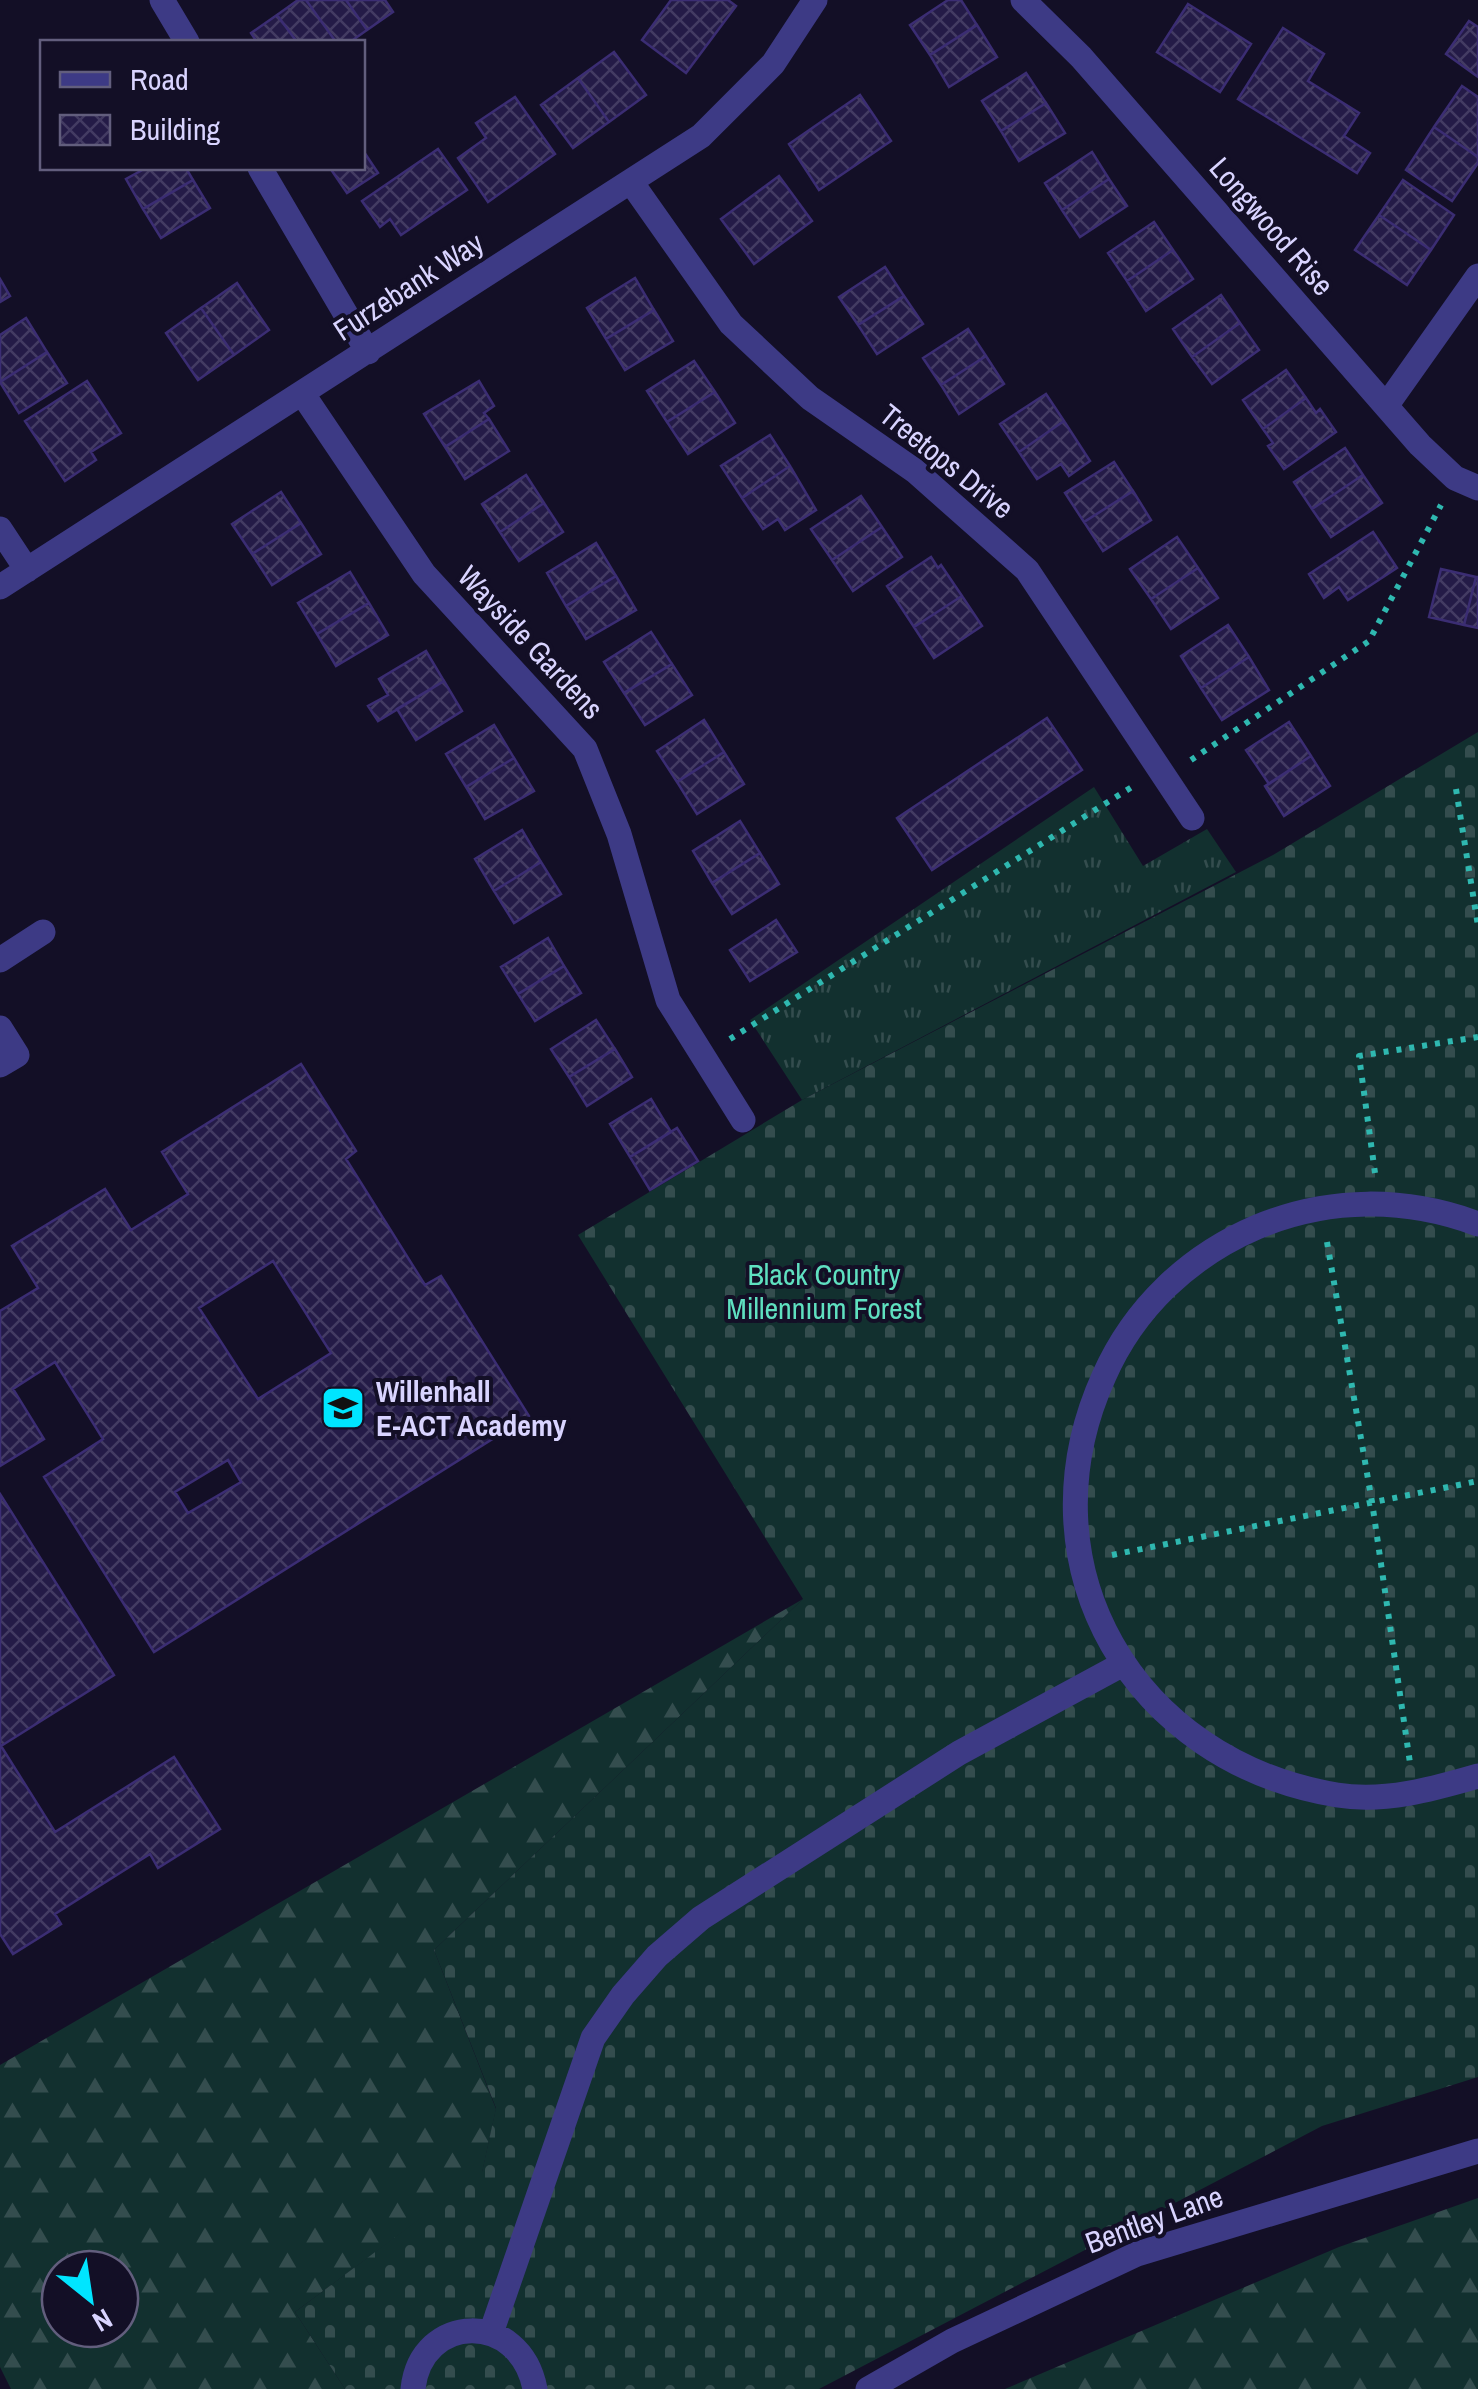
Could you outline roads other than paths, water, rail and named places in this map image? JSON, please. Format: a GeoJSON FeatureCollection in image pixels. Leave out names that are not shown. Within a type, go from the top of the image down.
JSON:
{"type":"FeatureCollection","features":[{"type":"Feature","properties":{"kind":"street"},"geometry":{"type":"LineString","coordinates":[[162,0],[186,40]]}},
{"type":"Feature","properties":{"kind":"street","name":"Furzebank Way"},"geometry":{"type":"LineString","coordinates":[[0,587],[701,136],[773,64],[815,0]]}},
{"type":"Feature","properties":{"kind":"street","name":"Longwood Rise"},"geometry":{"type":"LineString","coordinates":[[1023,0],[1081,57],[1420,445],[1466,483]]}},
{"type":"Feature","properties":{"kind":"street"},"geometry":{"type":"LineString","coordinates":[[261,170],[368,352]]}},
{"type":"Feature","properties":{"kind":"street","name":"Treetops Drive"},"geometry":{"type":"LineString","coordinates":[[631,182],[730,324],[810,398],[915,471],[1027,570],[1192,818]]}},
{"type":"Feature","properties":{"kind":"street"},"geometry":{"type":"LineString","coordinates":[[1386,406],[1478,276]]}},
{"type":"Feature","properties":{"kind":"street","name":"Wayside Gardens"},"geometry":{"type":"LineString","coordinates":[[302,393],[424,574],[585,749],[618,834],[668,1000],[743,1120]]}},
{"type":"Feature","properties":{"kind":"street"},"geometry":{"type":"LineString","coordinates":[[0,530],[27,570]]}},
{"type":"Feature","properties":{"kind":"street"},"geometry":{"type":"LineString","coordinates":[[0,960],[43,932]]}},
{"type":"Feature","properties":{"kind":"street"},"geometry":{"type":"LineString","coordinates":[[0,1028],[16,1055],[0,1065]]}},
{"type":"Feature","properties":{"kind":"street"},"geometry":{"type":"LineString","coordinates":[[1478,1224],[1440,1210],[1366,1202],[1292,1213],[1223,1242],[1163,1287],[1117,1346],[1087,1414],[1074,1487],[1080,1562],[1104,1632],[1146,1694],[1201,1744],[1267,1778],[1340,1796],[1414,1794],[1478,1776]]}},
{"type":"Feature","properties":{"kind":"street"},"geometry":{"type":"LineString","coordinates":[[491,2333],[593,2038],[622,1995],[657,1956],[701,1918],[959,1753],[1123,1664]]}},
{"type":"Feature","properties":{"kind":"street","name":"Bentley Lane"},"geometry":{"type":"LineString","coordinates":[[868,2389],[952,2341],[1137,2254],[1478,2150]]}},
{"type":"Feature","properties":{"kind":"street"},"geometry":{"type":"LineString","coordinates":[[414,2389],[422,2359],[436,2344],[452,2334],[471,2330],[508,2341],[523,2355],[535,2389]]}},
{"type":"Feature","properties":{"kind":"place","name":"Willenhall E-ACT Academy"},"geometry":{"type":"Point","coordinates":[343,1408]}},
{"type":"Feature","properties":{"kind":"park label","name":"Black Country Millennium Forest"},"geometry":{"type":"Point","coordinates":[824,1291]}}]}
